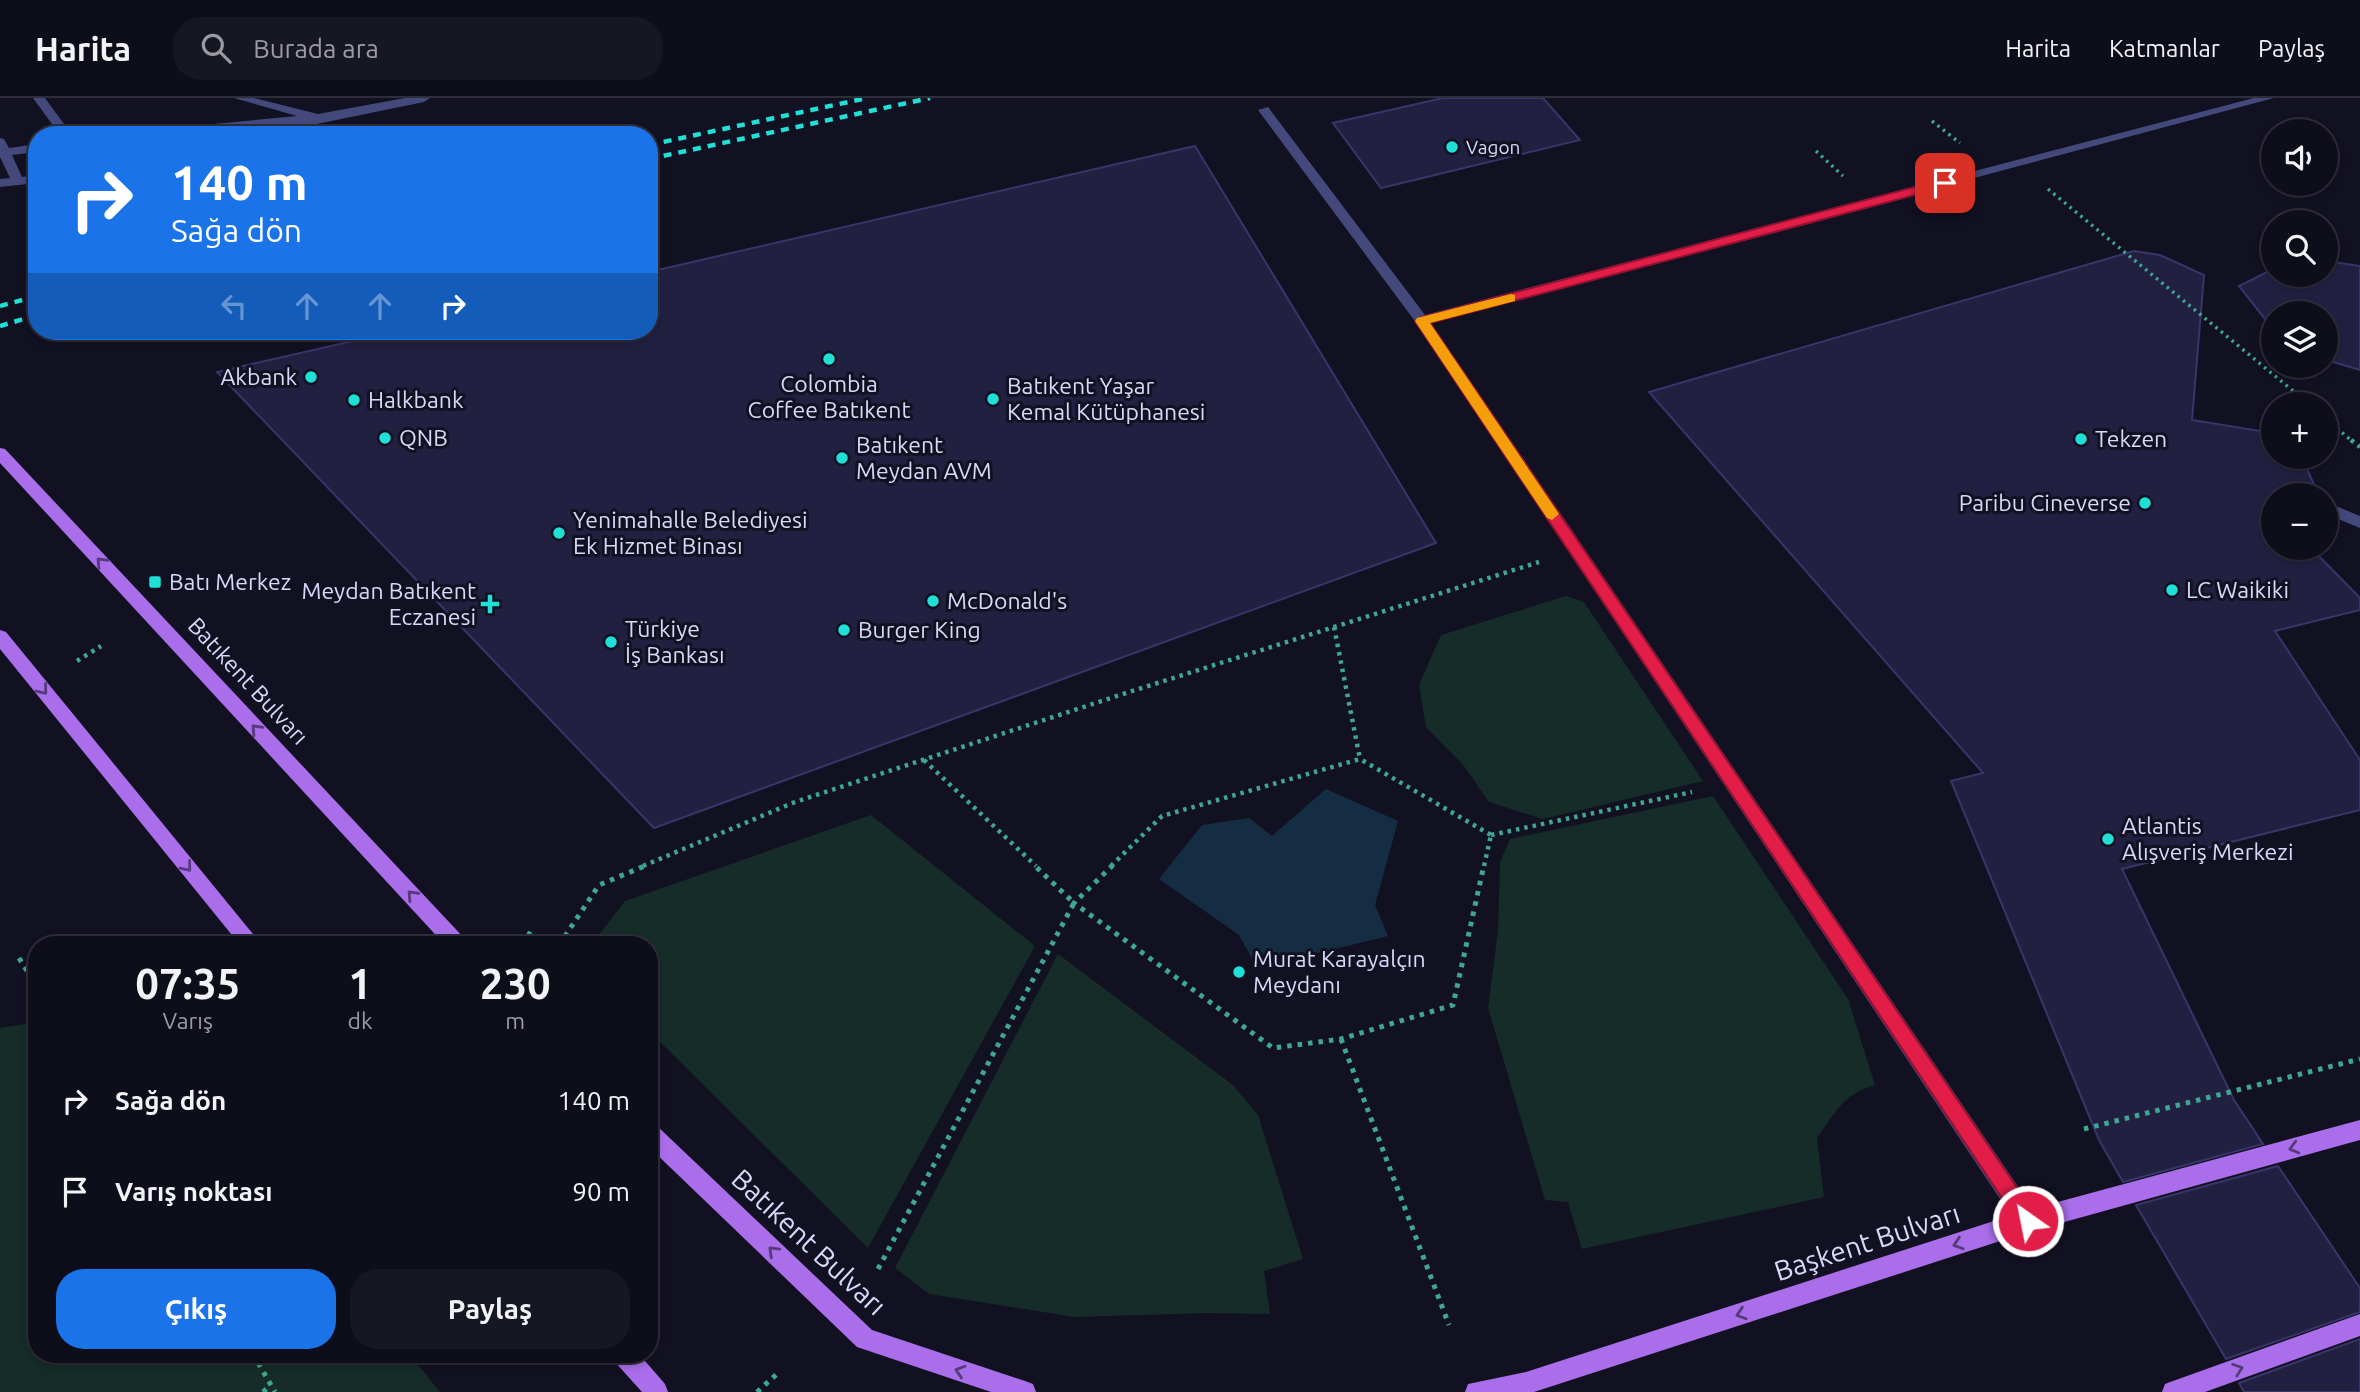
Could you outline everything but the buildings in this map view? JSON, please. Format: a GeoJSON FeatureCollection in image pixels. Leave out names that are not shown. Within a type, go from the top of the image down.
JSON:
{"type":"FeatureCollection","features":[{"type":"Feature","properties":{"kind":"main road","name":"Batıkent Bulvarı"},"geometry":{"type":"LineString","coordinates":[[0,453],[450,936]]}},
{"type":"Feature","properties":{"kind":"main road"},"geometry":{"type":"LineString","coordinates":[[0,637],[245,936]]}},
{"type":"Feature","properties":{"kind":"main road","name":"Başkent Bulvarı"},"geometry":{"type":"LineString","coordinates":[[1476,1392],[1526,1383],[2028,1221],[2360,1130]]}},
{"type":"Feature","properties":{"kind":"main road","name":"Batıkent Bulvarı"},"geometry":{"type":"LineString","coordinates":[[658,1141],[865,1339],[1025,1392]]}},
{"type":"Feature","properties":{"kind":"main road"},"geometry":{"type":"LineString","coordinates":[[2173,1392],[2360,1325]]}},
{"type":"Feature","properties":{"kind":"main road"},"geometry":{"type":"LineString","coordinates":[[631,1363],[657,1392]]}},
{"type":"Feature","properties":{"kind":"street"},"geometry":{"type":"LineString","coordinates":[[39,98],[59,126]]}},
{"type":"Feature","properties":{"kind":"street"},"geometry":{"type":"LineString","coordinates":[[240,98],[318,118]]}},
{"type":"Feature","properties":{"kind":"street"},"geometry":{"type":"LineString","coordinates":[[285,126],[424,98]]}},
{"type":"Feature","properties":{"kind":"street"},"geometry":{"type":"LineString","coordinates":[[1422,321],[2268,98]]}},
{"type":"Feature","properties":{"kind":"street"},"geometry":{"type":"LineString","coordinates":[[1264,110],[1422,321],[2028,1221]]}},
{"type":"Feature","properties":{"kind":"street"},"geometry":{"type":"LineString","coordinates":[[234,126],[318,118]]}},
{"type":"Feature","properties":{"kind":"street"},"geometry":{"type":"LineString","coordinates":[[18,181],[2,149],[28,148]]}},
{"type":"Feature","properties":{"kind":"street"},"geometry":{"type":"LineString","coordinates":[[0,183],[28,179]]}},
{"type":"Feature","properties":{"kind":"street"},"geometry":{"type":"LineString","coordinates":[[2338,513],[2360,522]]}},
{"type":"Feature","properties":{"kind":"path"},"geometry":{"type":"LineString","coordinates":[[2068,205],[2294,392]]}},
{"type":"Feature","properties":{"kind":"path"},"geometry":{"type":"LineString","coordinates":[[2338,429],[2360,447]]}},
{"type":"Feature","properties":{"kind":"path"},"geometry":{"type":"LineString","coordinates":[[563,936],[599,885],[795,802],[1577,551]]}},
{"type":"Feature","properties":{"kind":"path"},"geometry":{"type":"LineString","coordinates":[[1334,627],[1360,759]]}},
{"type":"Feature","properties":{"kind":"path"},"geometry":{"type":"LineString","coordinates":[[77,661],[102,646]]}},
{"type":"Feature","properties":{"kind":"path"},"geometry":{"type":"LineString","coordinates":[[878,1269],[1074,904],[1163,816],[1360,759],[1491,835],[1734,783]]}},
{"type":"Feature","properties":{"kind":"path"},"geometry":{"type":"LineString","coordinates":[[924,760],[1074,904],[1273,1048],[1340,1040],[1453,1005],[1491,835]]}},
{"type":"Feature","properties":{"kind":"path"},"geometry":{"type":"LineString","coordinates":[[527,933],[534,936]]}},
{"type":"Feature","properties":{"kind":"path"},"geometry":{"type":"LineString","coordinates":[[19,958],[28,972]]}},
{"type":"Feature","properties":{"kind":"path"},"geometry":{"type":"LineString","coordinates":[[1340,1040],[1449,1325]]}},
{"type":"Feature","properties":{"kind":"path"},"geometry":{"type":"LineString","coordinates":[[2084,1129],[2360,1059]]}},
{"type":"Feature","properties":{"kind":"path"},"geometry":{"type":"LineString","coordinates":[[258,1363],[273,1389],[263,1392]]}},
{"type":"Feature","properties":{"kind":"path"},"geometry":{"type":"LineString","coordinates":[[757,1392],[777,1374]]}},
{"type":"Feature","properties":{"kind":"green space"},"geometry":{"type":"Polygon","coordinates":[[[1566,596],[1584,602],[1703,781],[1543,819],[1489,802],[1464,766],[1426,727],[1419,685],[1441,635],[1566,596]]]}},
{"type":"Feature","properties":{"kind":"green space"},"geometry":{"type":"Polygon","coordinates":[[[1713,796],[1848,999],[1875,1085],[1855,1093],[1848,1099],[1817,1138],[1824,1197],[1582,1249],[1568,1202],[1545,1200],[1488,1008],[1498,931],[1500,862],[1510,839],[1713,796]]]}},
{"type":"Feature","properties":{"kind":"green space"},"geometry":{"type":"Polygon","coordinates":[[[871,815],[1035,946],[868,1248],[658,1040],[658,936],[598,936],[625,901],[871,815]]]}},
{"type":"Feature","properties":{"kind":"green space"},"geometry":{"type":"Polygon","coordinates":[[[1058,954],[1233,1085],[1258,1115],[1303,1259],[1264,1271],[1270,1314],[1075,1317],[929,1294],[895,1268],[1058,954]]]}},
{"type":"Feature","properties":{"kind":"green space"},"geometry":{"type":"Polygon","coordinates":[[[28,1023],[28,1363],[416,1363],[440,1392],[0,1392],[0,1028],[28,1023]]]}},
{"type":"Feature","properties":{"kind":"water"},"geometry":{"type":"Polygon","coordinates":[[[1326,789],[1398,821],[1375,905],[1388,936],[1257,968],[1239,935],[1159,879],[1202,825],[1249,818],[1272,836],[1326,789]]]}},
{"type":"Feature","properties":{"kind":"railway"},"geometry":{"type":"LineString","coordinates":[[658,143],[867,98]]}},
{"type":"Feature","properties":{"kind":"railway"},"geometry":{"type":"LineString","coordinates":[[658,157],[930,98]]}},
{"type":"Feature","properties":{"kind":"railway"},"geometry":{"type":"LineString","coordinates":[[0,306],[28,298]]}},
{"type":"Feature","properties":{"kind":"railway"},"geometry":{"type":"LineString","coordinates":[[0,326],[28,318]]}},
{"type":"Feature","properties":{"kind":"slow traffic"},"geometry":{"type":"LineString","coordinates":[[1511,298],[1422,321],[1552,514]]}},
{"type":"Feature","properties":{"kind":"place","name":"Vagon"},"geometry":{"type":"Point","coordinates":[1452,147]}},
{"type":"Feature","properties":{"kind":"place","name":"Colombia Coffee Batıkent"},"geometry":{"type":"Point","coordinates":[829,359]}},
{"type":"Feature","properties":{"kind":"place","name":"Akbank"},"geometry":{"type":"Point","coordinates":[311,377]}},
{"type":"Feature","properties":{"kind":"place","name":"Batıkent Yaşar Kemal Kütüphanesi"},"geometry":{"type":"Point","coordinates":[993,399]}},
{"type":"Feature","properties":{"kind":"place","name":"Halkbank"},"geometry":{"type":"Point","coordinates":[354,400]}},
{"type":"Feature","properties":{"kind":"place","name":"QNB"},"geometry":{"type":"Point","coordinates":[385,438]}},
{"type":"Feature","properties":{"kind":"place","name":"Tekzen"},"geometry":{"type":"Point","coordinates":[2081,439]}},
{"type":"Feature","properties":{"kind":"place","name":"Batıkent Meydan AVM"},"geometry":{"type":"Point","coordinates":[842,458]}},
{"type":"Feature","properties":{"kind":"place","name":"Paribu Cineverse"},"geometry":{"type":"Point","coordinates":[2145,503]}},
{"type":"Feature","properties":{"kind":"place","name":"Yenimahalle Belediyesi Ek Hizmet Binası"},"geometry":{"type":"Point","coordinates":[559,533]}},
{"type":"Feature","properties":{"kind":"place","name":"Batı Merkez"},"geometry":{"type":"Point","coordinates":[155,582]}},
{"type":"Feature","properties":{"kind":"place","name":"LC Waikiki"},"geometry":{"type":"Point","coordinates":[2172,590]}},
{"type":"Feature","properties":{"kind":"place","name":"McDonald's"},"geometry":{"type":"Point","coordinates":[933,601]}},
{"type":"Feature","properties":{"kind":"place","name":"Meydan Batıkent Eczanesi"},"geometry":{"type":"Point","coordinates":[490,604]}},
{"type":"Feature","properties":{"kind":"place","name":"Burger King"},"geometry":{"type":"Point","coordinates":[844,630]}},
{"type":"Feature","properties":{"kind":"place","name":"Türkiye İş Bankası"},"geometry":{"type":"Point","coordinates":[611,642]}},
{"type":"Feature","properties":{"kind":"place","name":"Atlantis Alışveriş Merkezi"},"geometry":{"type":"Point","coordinates":[2108,839]}},
{"type":"Feature","properties":{"kind":"place","name":"Murat Karayalçın Meydanı"},"geometry":{"type":"Point","coordinates":[1239,972]}},
{"type":"Feature","properties":{"kind":"route"},"geometry":{"type":"LineString","coordinates":[[1945,183],[1422,321],[2028,1221]]}}]}
